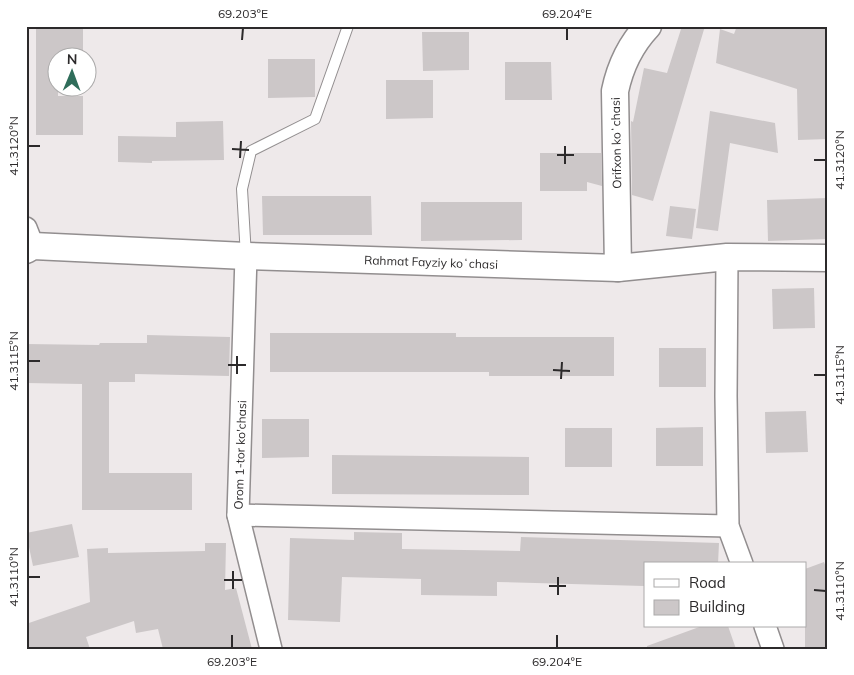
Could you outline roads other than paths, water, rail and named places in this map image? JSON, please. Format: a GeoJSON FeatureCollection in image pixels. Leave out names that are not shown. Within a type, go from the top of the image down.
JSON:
{"type":"FeatureCollection","features":[{"type":"Feature","properties":{"kind":"street","name":"Orifxon koʻchasi"},"geometry":{"type":"LineString","coordinates":[[618,268],[615,91],[627,56],[648,26]]}},
{"type":"Feature","properties":{"kind":"street","name":"Rahmat Fayziy koʻchasi"},"geometry":{"type":"LineString","coordinates":[[29,241],[246,256],[618,268],[726,257],[828,258]]}},
{"type":"Feature","properties":{"kind":"street","name":"Orom 1-tor ko'chasi"},"geometry":{"type":"LineString","coordinates":[[246,256],[238,515],[271,649]]}},
{"type":"Feature","properties":{"kind":"street"},"geometry":{"type":"LineString","coordinates":[[726,257],[728,526],[741,562]]}},
{"type":"Feature","properties":{"kind":"street"},"geometry":{"type":"LineString","coordinates":[[238,515],[728,526]]}},
{"type":"Feature","properties":{"kind":"street"},"geometry":{"type":"LineString","coordinates":[[766,628],[773,649]]}},
{"type":"Feature","properties":{"kind":"lane"},"geometry":{"type":"LineString","coordinates":[[246,256],[242,189],[251,151],[315,118],[348,26]]}}]}
